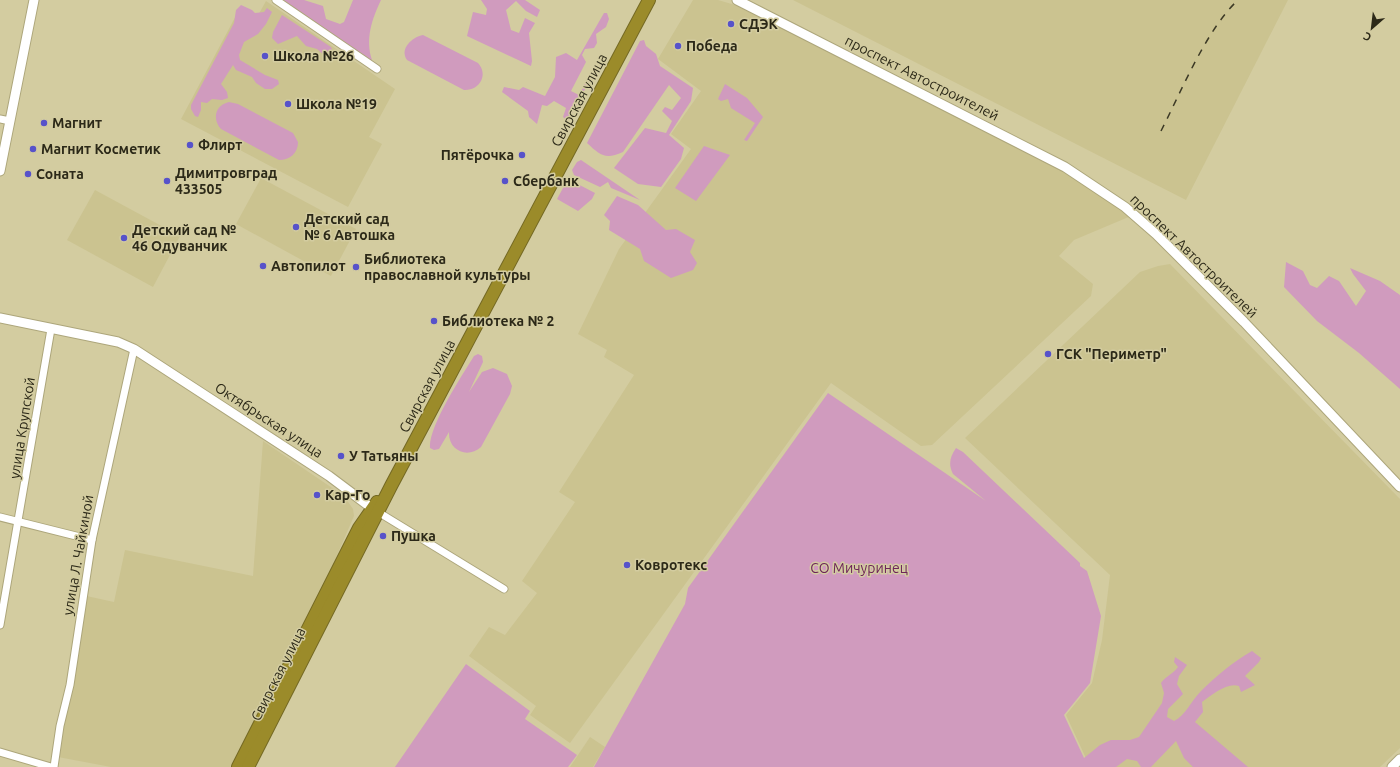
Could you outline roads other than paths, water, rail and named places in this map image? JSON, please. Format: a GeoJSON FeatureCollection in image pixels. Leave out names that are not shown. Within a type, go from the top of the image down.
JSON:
{"type":"FeatureCollection","features":[{"type":"Feature","properties":{"kind":"highway","name":"Свирская улица"},"geometry":{"type":"LineString","coordinates":[[248,767],[375,510],[391,486],[649,0]]}},
{"type":"Feature","properties":{"kind":"highway","name":"Свирская улица"},"geometry":{"type":"LineString","coordinates":[[238,767],[359,528],[375,510]]}},
{"type":"Feature","properties":{"kind":"main road"},"geometry":{"type":"LineString","coordinates":[[0,171],[34,0]]}},
{"type":"Feature","properties":{"kind":"main road","name":"проспект Автостроителей"},"geometry":{"type":"LineString","coordinates":[[737,0],[1064,167],[1125,207],[1156,234],[1244,322],[1400,487]]}},
{"type":"Feature","properties":{"kind":"main road","name":"Октябрьская улица"},"geometry":{"type":"LineString","coordinates":[[0,318],[118,342],[134,349],[335,481],[375,510]]}},
{"type":"Feature","properties":{"kind":"main road"},"geometry":{"type":"LineString","coordinates":[[1392,767],[1400,759]]}},
{"type":"Feature","properties":{"kind":"street"},"geometry":{"type":"LineString","coordinates":[[276,0],[377,69]]}},
{"type":"Feature","properties":{"kind":"street"},"geometry":{"type":"LineString","coordinates":[[0,118],[10,121]]}},
{"type":"Feature","properties":{"kind":"street","name":"улица Крупской"},"geometry":{"type":"LineString","coordinates":[[0,625],[19,522],[51,329]]}},
{"type":"Feature","properties":{"kind":"street","name":"улица Л. Чайкиной"},"geometry":{"type":"LineString","coordinates":[[54,767],[60,726],[70,685],[92,540],[134,349]]}},
{"type":"Feature","properties":{"kind":"street","name":"Октябрьская улица"},"geometry":{"type":"LineString","coordinates":[[375,510],[504,589]]}},
{"type":"Feature","properties":{"kind":"street"},"geometry":{"type":"LineString","coordinates":[[0,517],[92,540]]}},
{"type":"Feature","properties":{"kind":"street"},"geometry":{"type":"LineString","coordinates":[[0,752],[51,767]]}},
{"type":"Feature","properties":{"kind":"railway"},"geometry":{"type":"LineString","coordinates":[[1161,131],[1205,44],[1226,13],[1238,0]]}},
{"type":"Feature","properties":{"kind":"place","name":"СДЭК"},"geometry":{"type":"Point","coordinates":[731,24]}},
{"type":"Feature","properties":{"kind":"place","name":"Победа"},"geometry":{"type":"Point","coordinates":[678,46]}},
{"type":"Feature","properties":{"kind":"place","name":"Школа №26"},"geometry":{"type":"Point","coordinates":[265,56]}},
{"type":"Feature","properties":{"kind":"place","name":"Школа №19"},"geometry":{"type":"Point","coordinates":[288,104]}},
{"type":"Feature","properties":{"kind":"place","name":"Магнит"},"geometry":{"type":"Point","coordinates":[44,123]}},
{"type":"Feature","properties":{"kind":"place","name":"Флирт"},"geometry":{"type":"Point","coordinates":[190,145]}},
{"type":"Feature","properties":{"kind":"place","name":"Магнит Косметик"},"geometry":{"type":"Point","coordinates":[33,149]}},
{"type":"Feature","properties":{"kind":"place","name":"Пятёрочка"},"geometry":{"type":"Point","coordinates":[522,155]}},
{"type":"Feature","properties":{"kind":"place","name":"Соната"},"geometry":{"type":"Point","coordinates":[28,174]}},
{"type":"Feature","properties":{"kind":"place","name":"Димитровград 433505"},"geometry":{"type":"Point","coordinates":[167,181]}},
{"type":"Feature","properties":{"kind":"place","name":"Сбербанк"},"geometry":{"type":"Point","coordinates":[505,181]}},
{"type":"Feature","properties":{"kind":"place","name":"Детский сад № 6 Автошка"},"geometry":{"type":"Point","coordinates":[296,227]}},
{"type":"Feature","properties":{"kind":"place","name":"Детский сад № 46 Одуванчик"},"geometry":{"type":"Point","coordinates":[124,238]}},
{"type":"Feature","properties":{"kind":"place","name":"Автопилот"},"geometry":{"type":"Point","coordinates":[263,266]}},
{"type":"Feature","properties":{"kind":"place","name":"Библиотека православной культуры"},"geometry":{"type":"Point","coordinates":[356,267]}},
{"type":"Feature","properties":{"kind":"place","name":"Библиотека № 2"},"geometry":{"type":"Point","coordinates":[434,321]}},
{"type":"Feature","properties":{"kind":"place","name":"ГСК \"Периметр\""},"geometry":{"type":"Point","coordinates":[1048,354]}},
{"type":"Feature","properties":{"kind":"place","name":"У Татьяны"},"geometry":{"type":"Point","coordinates":[341,456]}},
{"type":"Feature","properties":{"kind":"place","name":"Кар-Го"},"geometry":{"type":"Point","coordinates":[317,495]}},
{"type":"Feature","properties":{"kind":"place","name":"Пушка"},"geometry":{"type":"Point","coordinates":[383,536]}},
{"type":"Feature","properties":{"kind":"place","name":"Ковротекс"},"geometry":{"type":"Point","coordinates":[627,565]}},
{"type":"Feature","properties":{"kind":"park label","name":"СО Мичуринец"},"geometry":{"type":"Point","coordinates":[859,568]}}]}
